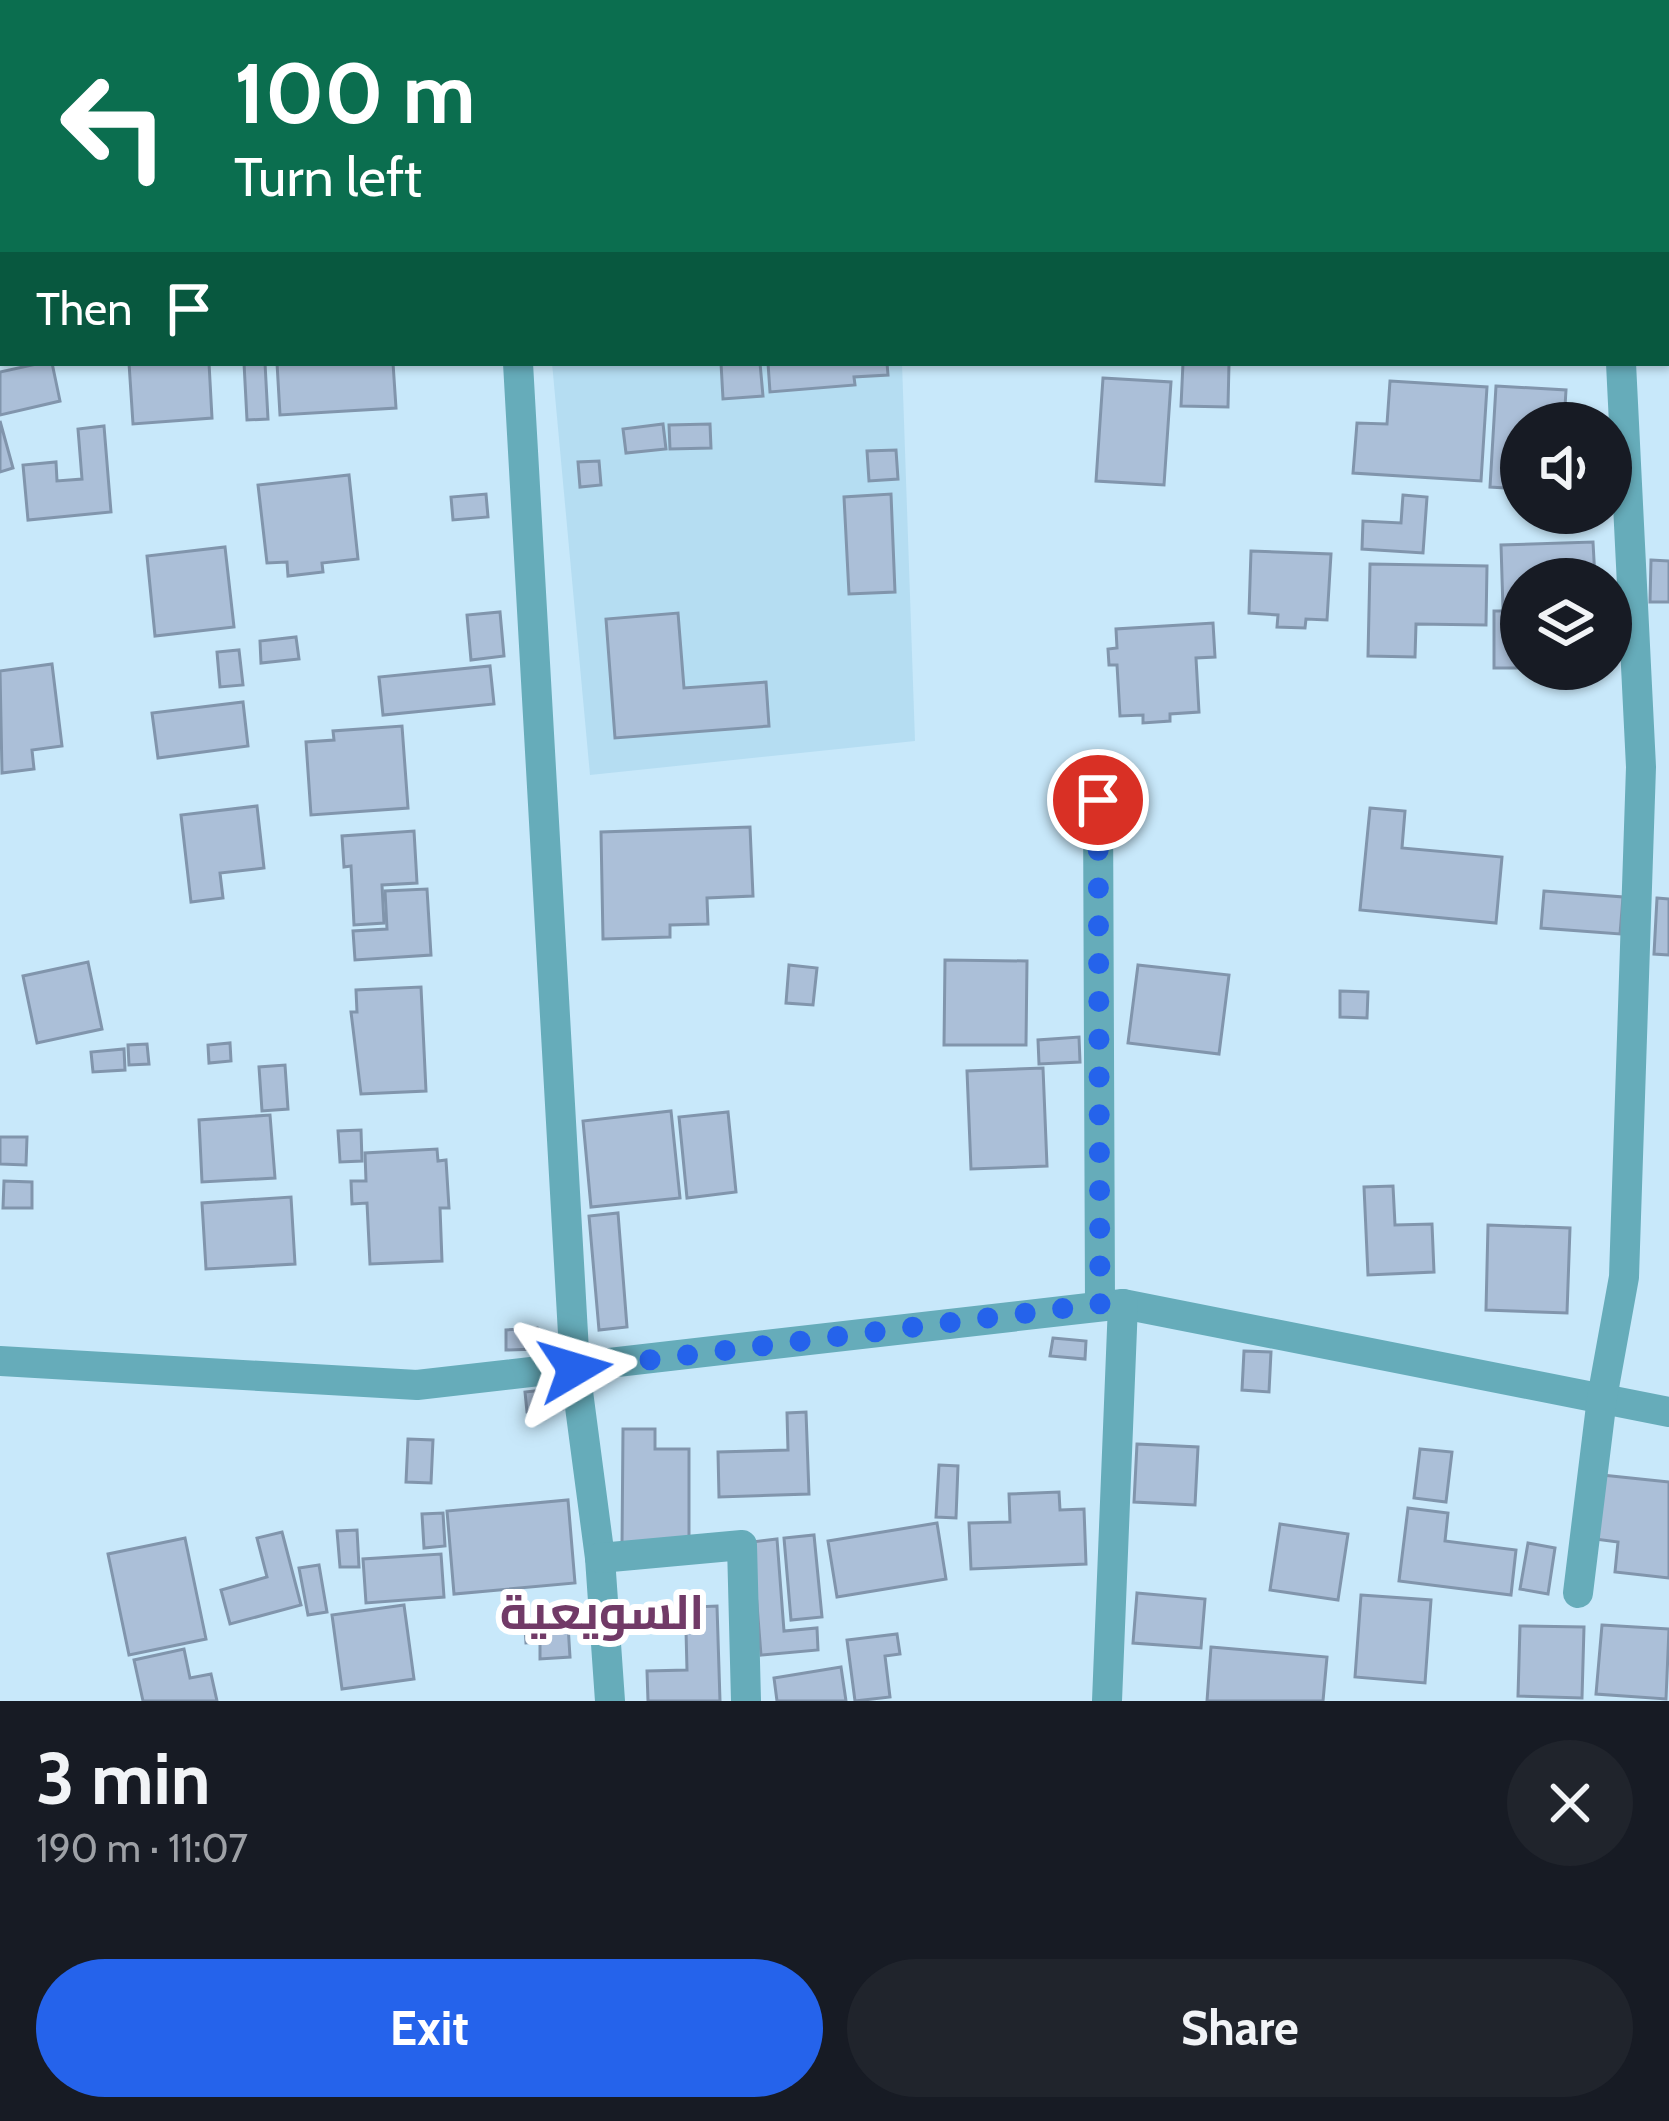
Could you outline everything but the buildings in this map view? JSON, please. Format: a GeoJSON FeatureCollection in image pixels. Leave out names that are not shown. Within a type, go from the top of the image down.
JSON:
{"type":"FeatureCollection","features":[{"type":"Feature","properties":{"kind":"street"},"geometry":{"type":"LineString","coordinates":[[518,366],[575,1369],[600,1558],[610,1701]]}},
{"type":"Feature","properties":{"kind":"street"},"geometry":{"type":"LineString","coordinates":[[1578,1594],[1602,1399],[1624,1276],[1641,767],[1621,366]]}},
{"type":"Feature","properties":{"kind":"street"},"geometry":{"type":"LineString","coordinates":[[1098,800],[1111,1304],[1107,1701]]}},
{"type":"Feature","properties":{"kind":"street"},"geometry":{"type":"LineString","coordinates":[[0,1361],[417,1385],[1111,1304],[1669,1412]]}},
{"type":"Feature","properties":{"kind":"street"},"geometry":{"type":"LineString","coordinates":[[600,1558],[742,1545],[746,1701]]}},
{"type":"Feature","properties":{"kind":"shaded area"},"geometry":{"type":"Polygon","coordinates":[[[552,366],[902,366],[915,741],[590,775],[552,366]]]}},
{"type":"Feature","properties":{"kind":"district","name":"السويعية"},"geometry":{"type":"Point","coordinates":[602,1612]}},
{"type":"Feature","properties":{"kind":"route"},"geometry":{"type":"LineString","coordinates":[[575,1369],[1100,1304],[1098,800]]}}]}
